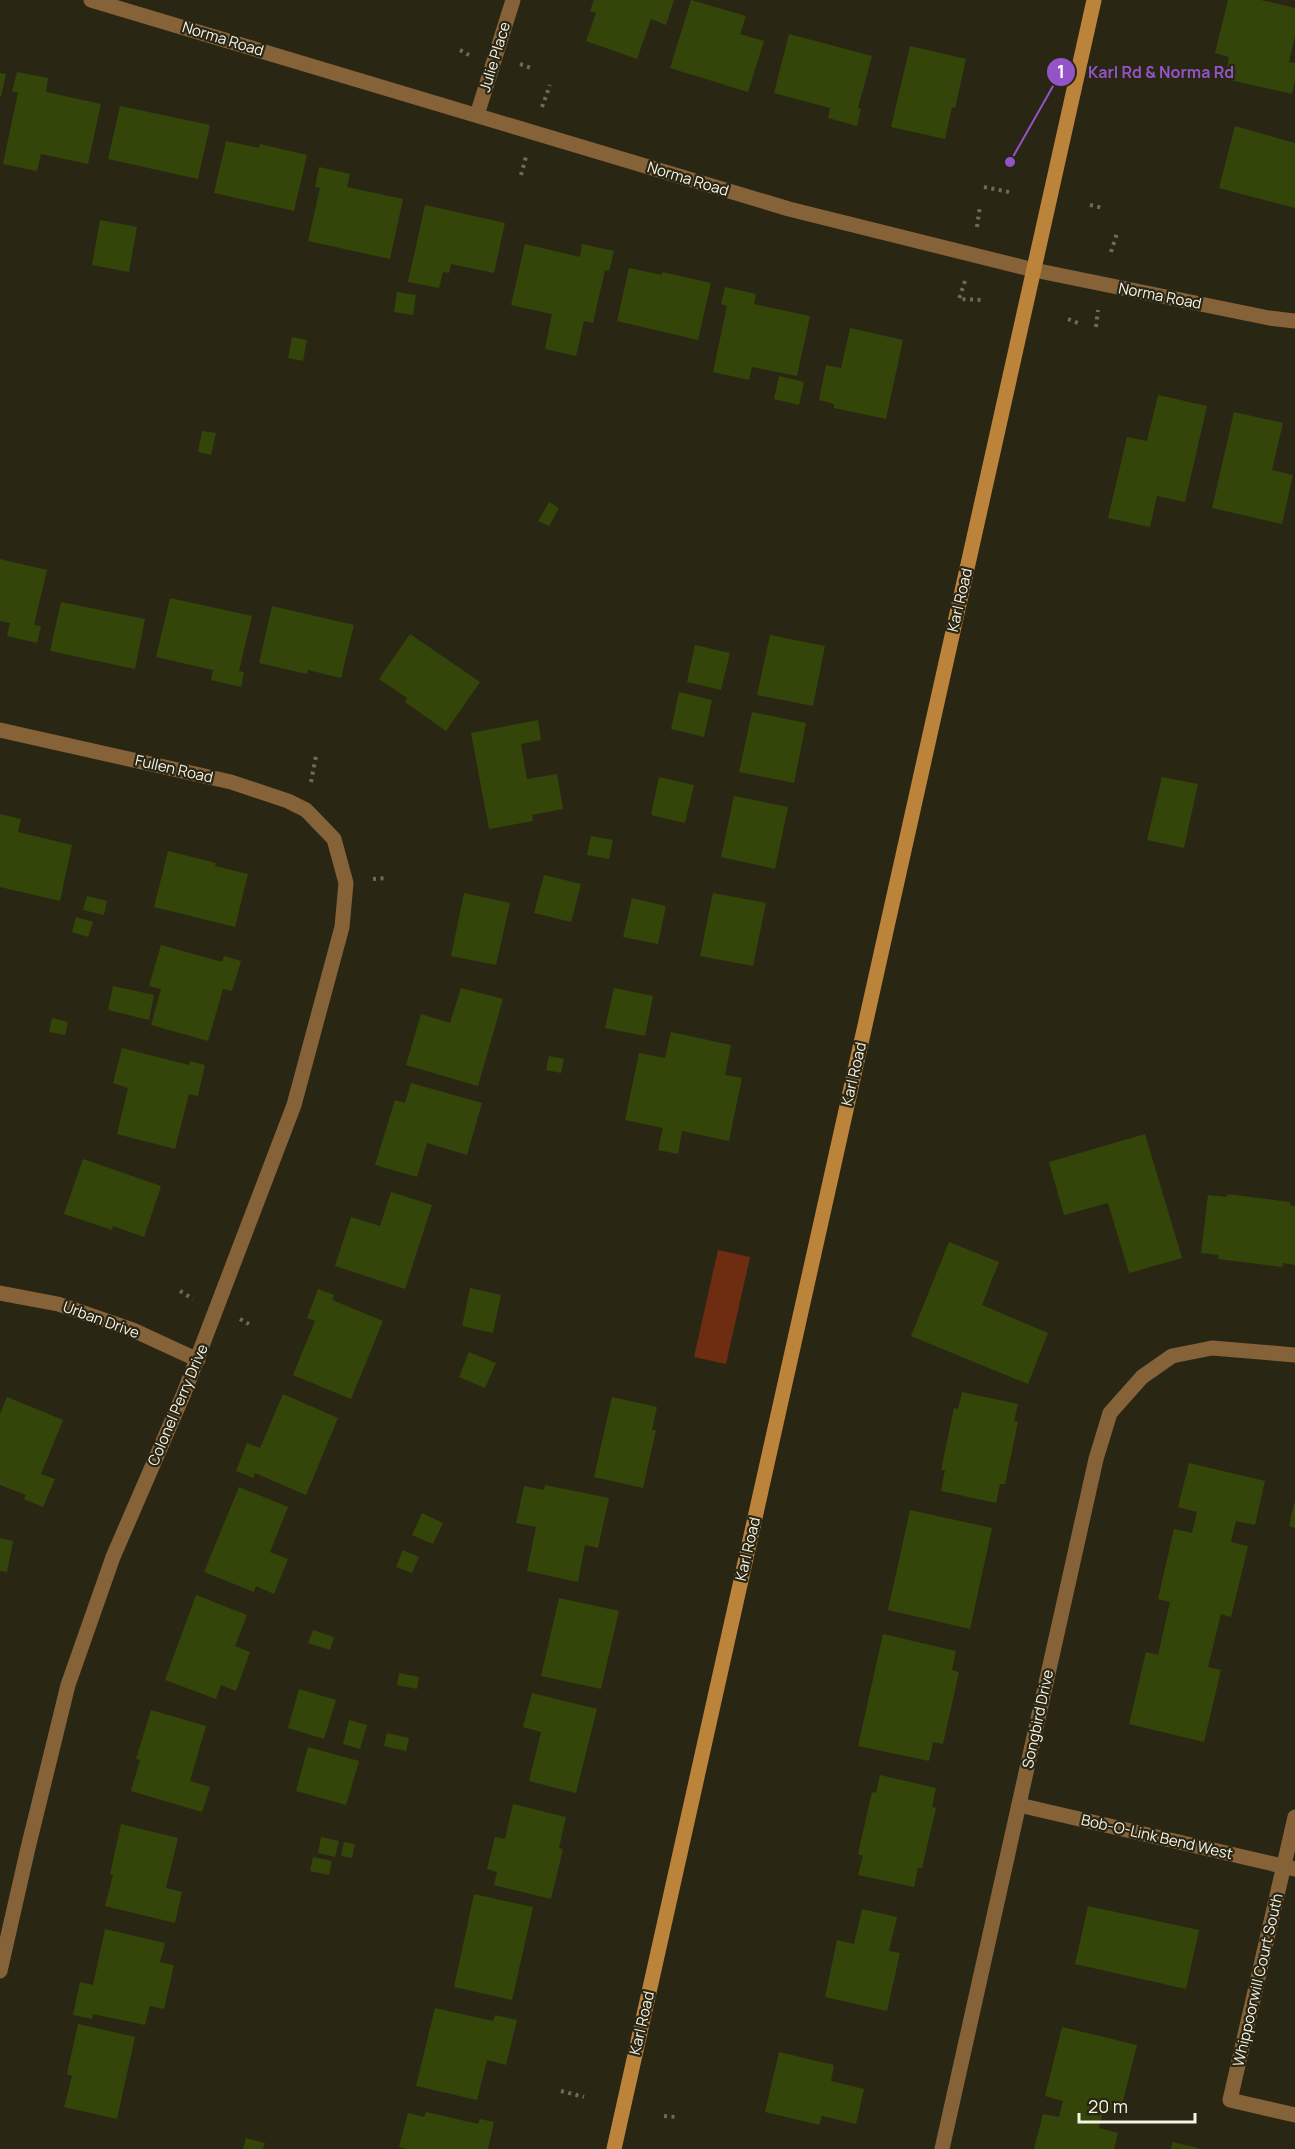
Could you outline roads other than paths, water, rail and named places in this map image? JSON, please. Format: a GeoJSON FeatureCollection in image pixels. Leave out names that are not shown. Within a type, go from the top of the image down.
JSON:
{"type":"FeatureCollection","features":[{"type":"Feature","properties":{"kind":"main road","name":"Karl Road"},"geometry":{"type":"LineString","coordinates":[[614,2149],[1094,0]]}},
{"type":"Feature","properties":{"kind":"street","name":"Norma Road"},"geometry":{"type":"LineString","coordinates":[[91,0],[789,209],[1034,270],[1295,321]]}},
{"type":"Feature","properties":{"kind":"street","name":"Julie Place"},"geometry":{"type":"LineString","coordinates":[[477,115],[513,0]]}},
{"type":"Feature","properties":{"kind":"street","name":"Fullen Road"},"geometry":{"type":"LineString","coordinates":[[0,730],[231,782],[288,801],[306,810],[334,839]]}},
{"type":"Feature","properties":{"kind":"street","name":"Colonel Perry Drive"},"geometry":{"type":"LineString","coordinates":[[0,1971],[68,1685],[113,1557],[198,1360],[294,1105],[342,927],[346,883],[334,839]]}},
{"type":"Feature","properties":{"kind":"street","name":"Urban Drive"},"geometry":{"type":"LineString","coordinates":[[0,1293],[58,1304],[133,1330],[198,1360]]}},
{"type":"Feature","properties":{"kind":"street","name":"Songbird Drive"},"geometry":{"type":"LineString","coordinates":[[942,2149],[1096,1459],[1110,1413],[1142,1377],[1172,1356],[1212,1348],[1295,1355]]}},
{"type":"Feature","properties":{"kind":"street","name":"Bob-O-Link Bend West"},"geometry":{"type":"LineString","coordinates":[[1019,1805],[1289,1867]]}},
{"type":"Feature","properties":{"kind":"street"},"geometry":{"type":"LineString","coordinates":[[1289,1867],[1295,1817]]}},
{"type":"Feature","properties":{"kind":"street","name":"Whippoorwill Court South"},"geometry":{"type":"LineString","coordinates":[[1289,1867],[1230,2100],[1295,2115]]}},
{"type":"Feature","properties":{"kind":"place","name":"Karl Rd & Norma Rd"},"geometry":{"type":"Point","coordinates":[1010,162]}}]}
